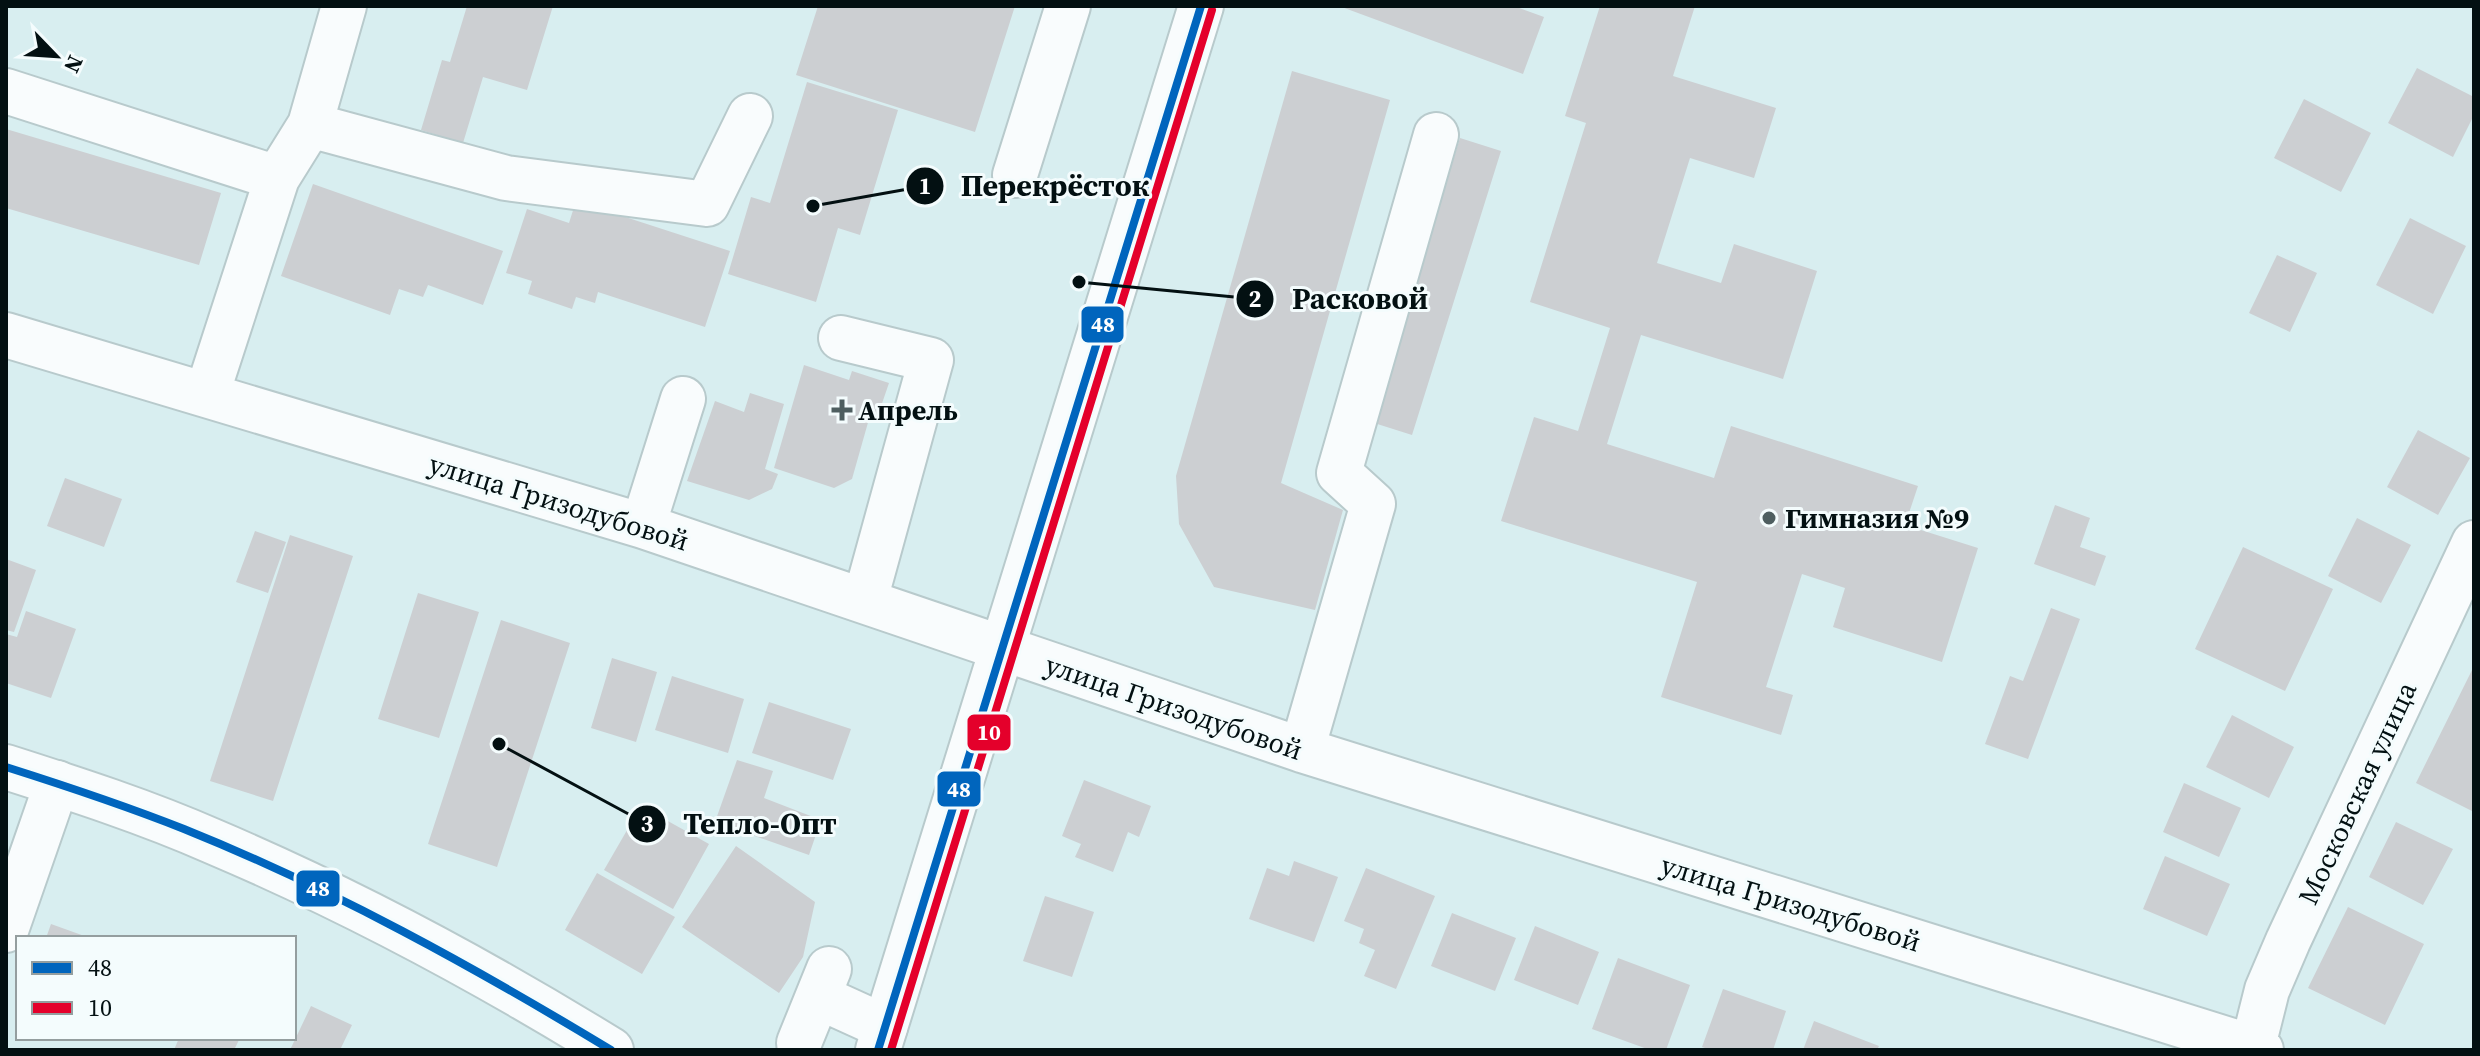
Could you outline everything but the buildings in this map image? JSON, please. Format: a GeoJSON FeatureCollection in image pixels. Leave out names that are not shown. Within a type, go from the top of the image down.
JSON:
{"type":"FeatureCollection","features":[{"type":"Feature","properties":{"kind":"street"},"geometry":{"type":"LineString","coordinates":[[207,394],[277,178],[310,125],[344,6]]}},
{"type":"Feature","properties":{"kind":"street"},"geometry":{"type":"LineString","coordinates":[[1015,175],[1068,6]]}},
{"type":"Feature","properties":{"kind":"street"},"geometry":{"type":"LineString","coordinates":[[799,1043],[824,983],[881,1038],[1201,6]]}},
{"type":"Feature","properties":{"kind":"street"},"geometry":{"type":"LineString","coordinates":[[6,91],[277,178]]}},
{"type":"Feature","properties":{"kind":"street"},"geometry":{"type":"LineString","coordinates":[[310,125],[506,178],[707,204],[750,116]]}},
{"type":"Feature","properties":{"kind":"street"},"geometry":{"type":"LineString","coordinates":[[1302,750],[1373,504],[1339,473],[1436,135]]}},
{"type":"Feature","properties":{"kind":"street","name":"улица Гризодубовой"},"geometry":{"type":"LineString","coordinates":[[6,335],[643,526],[1302,750],[2255,1049]]}},
{"type":"Feature","properties":{"kind":"street"},"geometry":{"type":"LineString","coordinates":[[841,338],[931,360],[865,600]]}},
{"type":"Feature","properties":{"kind":"street"},"geometry":{"type":"LineString","coordinates":[[643,526],[683,399]]}},
{"type":"Feature","properties":{"kind":"street","name":"Московская улица"},"geometry":{"type":"LineString","coordinates":[[2255,1049],[2267,990],[2288,941],[2474,543]]}},
{"type":"Feature","properties":{"kind":"street"},"geometry":{"type":"LineString","coordinates":[[6,767],[211,840],[368,913],[512,989],[611,1050]]}},
{"type":"Feature","properties":{"kind":"street"},"geometry":{"type":"LineString","coordinates":[[6,930],[57,783]]}},
{"type":"Feature","properties":{"kind":"transit line","name":"48"},"geometry":{"type":"LineString","coordinates":[[878,1050],[1201,6]]}},
{"type":"Feature","properties":{"kind":"transit line","name":"10"},"geometry":{"type":"LineString","coordinates":[[891,1050],[1212,10]]}},
{"type":"Feature","properties":{"kind":"transit line","name":"48"},"geometry":{"type":"LineString","coordinates":[[6,767],[162,821],[294,877],[455,959],[611,1050]]}},
{"type":"Feature","properties":{"kind":"place","name":"Перекрёсток"},"geometry":{"type":"Point","coordinates":[813,206]}},
{"type":"Feature","properties":{"kind":"place","name":"Расковой"},"geometry":{"type":"Point","coordinates":[1079,282]}},
{"type":"Feature","properties":{"kind":"place","name":"Апрель"},"geometry":{"type":"Point","coordinates":[842,410]}},
{"type":"Feature","properties":{"kind":"place","name":"Гимназия №9"},"geometry":{"type":"Point","coordinates":[1769,518]}},
{"type":"Feature","properties":{"kind":"place","name":"Тепло-Опт"},"geometry":{"type":"Point","coordinates":[499,744]}}]}
